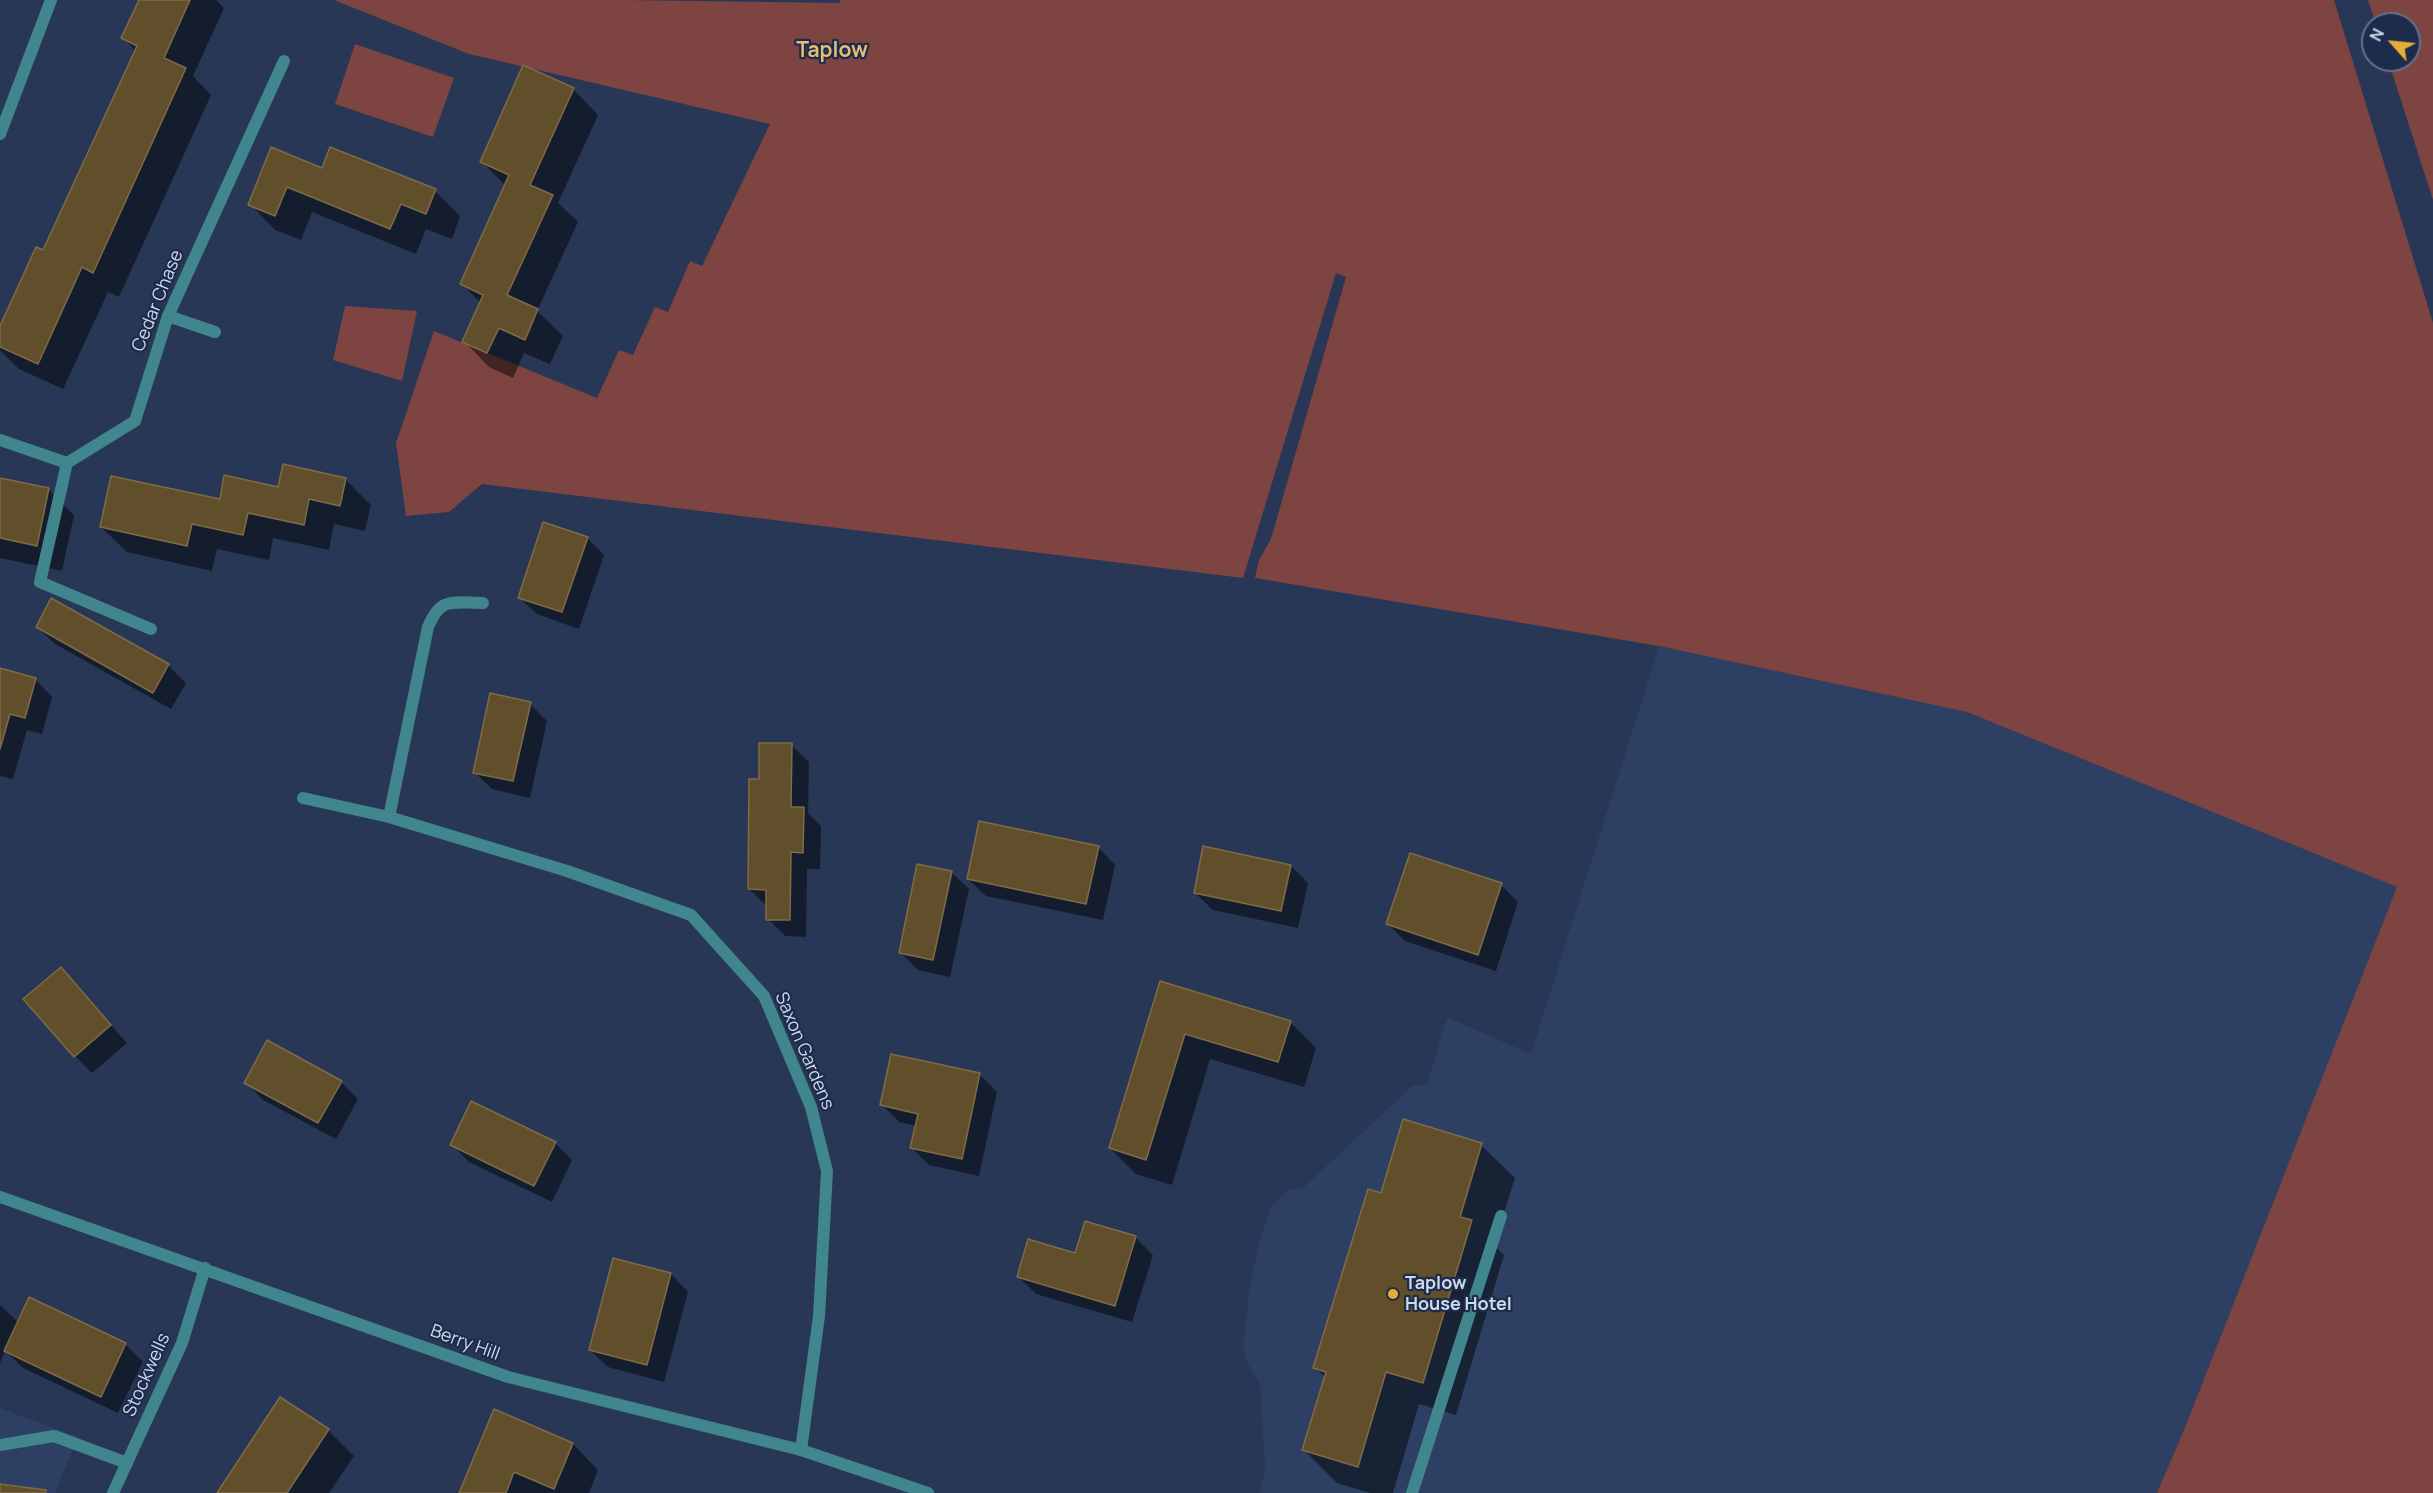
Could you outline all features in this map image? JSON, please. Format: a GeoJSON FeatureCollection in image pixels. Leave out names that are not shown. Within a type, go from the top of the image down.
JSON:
{"type":"FeatureCollection","features":[{"type":"Feature","properties":{"kind":"street"},"geometry":{"type":"LineString","coordinates":[[0,134],[51,0]]}},
{"type":"Feature","properties":{"kind":"street","name":"Cedar Chase"},"geometry":{"type":"LineString","coordinates":[[67,463],[135,421],[168,316],[284,61]]}},
{"type":"Feature","properties":{"kind":"street"},"geometry":{"type":"LineString","coordinates":[[168,316],[215,332]]}},
{"type":"Feature","properties":{"kind":"street"},"geometry":{"type":"LineString","coordinates":[[0,440],[67,463],[40,582],[151,628]]}},
{"type":"Feature","properties":{"kind":"street"},"geometry":{"type":"LineString","coordinates":[[389,817],[428,627],[435,610],[446,603],[483,603]]}},
{"type":"Feature","properties":{"kind":"street","name":"Saxon Gardens"},"geometry":{"type":"LineString","coordinates":[[303,798],[389,817],[567,871],[691,915],[764,996],[811,1107],[826,1171],[819,1316],[801,1450]]}},
{"type":"Feature","properties":{"kind":"street","name":"Berry Hill"},"geometry":{"type":"LineString","coordinates":[[0,1197],[508,1377],[801,1450],[928,1493]]}},
{"type":"Feature","properties":{"kind":"street"},"geometry":{"type":"LineString","coordinates":[[1412,1493],[1500,1216]]}},
{"type":"Feature","properties":{"kind":"street","name":"Stockwells"},"geometry":{"type":"LineString","coordinates":[[113,1493],[182,1343],[205,1268]]}},
{"type":"Feature","properties":{"kind":"street"},"geometry":{"type":"LineString","coordinates":[[0,1445],[54,1436],[127,1463]]}},
{"type":"Feature","properties":{"kind":"shaded area"},"geometry":{"type":"Polygon","coordinates":[[[334,0],[840,3],[840,0],[2334,0],[2433,323],[2433,1493],[2157,1493],[2184,1430],[2397,887],[1967,712],[1659,646],[1255,578],[1259,560],[1271,539],[1346,277],[1336,273],[1243,578],[482,484],[449,512],[406,516],[396,443],[434,331],[597,398],[619,350],[633,355],[655,307],[668,312],[690,261],[702,266],[770,124],[469,54],[334,0]]]}},
{"type":"Feature","properties":{"kind":"shaded area"},"geometry":{"type":"Polygon","coordinates":[[[2368,0],[2433,0],[2433,200],[2392,72],[2421,72],[2421,12],[2372,12],[2368,0]]]}},
{"type":"Feature","properties":{"kind":"shaded area"},"geometry":{"type":"Polygon","coordinates":[[[355,44],[454,78],[433,137],[335,104],[355,44]]]}},
{"type":"Feature","properties":{"kind":"shaded area"},"geometry":{"type":"Polygon","coordinates":[[[345,306],[417,311],[402,381],[333,360],[345,306]]]}},
{"type":"Feature","properties":{"kind":"shaded area"},"geometry":{"type":"Polygon","coordinates":[[[1659,646],[1967,712],[2398,887],[2184,1430],[2157,1493],[1260,1493],[1265,1468],[1260,1383],[1248,1364],[1243,1347],[1250,1286],[1260,1239],[1272,1206],[1288,1190],[1303,1188],[1412,1086],[1427,1085],[1447,1017],[1531,1054],[1659,646]]]}},
{"type":"Feature","properties":{"kind":"shaded area"},"geometry":{"type":"Polygon","coordinates":[[[0,1408],[78,1437],[55,1493],[0,1493],[0,1408]]]}},
{"type":"Feature","properties":{"kind":"building"},"geometry":{"type":"Polygon","coordinates":[[[139,0],[190,0],[164,58],[186,68],[93,273],[82,267],[38,364],[0,347],[0,326],[36,247],[43,250],[137,46],[121,38],[139,0]]]}},
{"type":"Feature","properties":{"kind":"building"},"geometry":{"type":"Polygon","coordinates":[[[523,65],[574,88],[530,185],[553,195],[507,295],[538,309],[525,340],[499,328],[487,353],[462,342],[483,295],[460,284],[509,175],[480,162],[523,65]]]}},
{"type":"Feature","properties":{"kind":"building"},"geometry":{"type":"Polygon","coordinates":[[[271,147],[322,168],[330,147],[436,189],[426,214],[401,204],[390,229],[287,187],[275,216],[248,205],[271,147]]]}},
{"type":"Feature","properties":{"kind":"building"},"geometry":{"type":"Polygon","coordinates":[[[283,464],[346,478],[340,506],[309,499],[304,525],[248,513],[243,535],[192,524],[187,546],[100,527],[111,476],[220,499],[224,475],[278,487],[283,464]]]}},
{"type":"Feature","properties":{"kind":"building"},"geometry":{"type":"Polygon","coordinates":[[[0,478],[49,488],[37,546],[0,538],[0,478]]]}},
{"type":"Feature","properties":{"kind":"building"},"geometry":{"type":"Polygon","coordinates":[[[543,522],[588,537],[562,612],[518,598],[543,522]]]}},
{"type":"Feature","properties":{"kind":"building"},"geometry":{"type":"Polygon","coordinates":[[[51,598],[169,664],[153,693],[36,627],[51,598]]]}},
{"type":"Feature","properties":{"kind":"building"},"geometry":{"type":"Polygon","coordinates":[[[0,668],[36,678],[25,718],[10,714],[0,749],[0,668]]]}},
{"type":"Feature","properties":{"kind":"building"},"geometry":{"type":"Polygon","coordinates":[[[490,693],[531,702],[513,781],[473,773],[490,693]]]}},
{"type":"Feature","properties":{"kind":"building"},"geometry":{"type":"Polygon","coordinates":[[[759,743],[792,743],[791,807],[804,807],[803,853],[791,852],[790,920],[766,920],[766,890],[748,889],[749,779],[759,779],[759,743]]]}},
{"type":"Feature","properties":{"kind":"building"},"geometry":{"type":"Polygon","coordinates":[[[979,821],[1099,846],[1086,904],[967,879],[979,821]]]}},
{"type":"Feature","properties":{"kind":"building"},"geometry":{"type":"Polygon","coordinates":[[[1203,846],[1291,865],[1281,911],[1194,893],[1203,846]]]}},
{"type":"Feature","properties":{"kind":"building"},"geometry":{"type":"Polygon","coordinates":[[[1410,853],[1502,883],[1478,955],[1386,924],[1410,853]]]}},
{"type":"Feature","properties":{"kind":"building"},"geometry":{"type":"Polygon","coordinates":[[[917,864],[952,871],[933,960],[899,953],[917,864]]]}},
{"type":"Feature","properties":{"kind":"building"},"geometry":{"type":"Polygon","coordinates":[[[61,967],[111,1025],[74,1057],[23,999],[61,967]]]}},
{"type":"Feature","properties":{"kind":"building"},"geometry":{"type":"Polygon","coordinates":[[[1160,981],[1291,1021],[1278,1062],[1185,1034],[1146,1160],[1109,1148],[1160,981]]]}},
{"type":"Feature","properties":{"kind":"building"},"geometry":{"type":"Polygon","coordinates":[[[267,1040],[342,1081],[318,1123],[244,1083],[267,1040]]]}},
{"type":"Feature","properties":{"kind":"building"},"geometry":{"type":"Polygon","coordinates":[[[891,1054],[980,1073],[962,1159],[910,1148],[918,1114],[880,1105],[891,1054]]]}},
{"type":"Feature","properties":{"kind":"building"},"geometry":{"type":"Polygon","coordinates":[[[471,1101],[556,1142],[534,1186],[450,1145],[471,1101]]]}},
{"type":"Feature","properties":{"kind":"building","name":"Taplow House Hotel"},"geometry":{"type":"Polygon","coordinates":[[[1403,1119],[1482,1143],[1460,1217],[1472,1220],[1423,1383],[1386,1372],[1358,1467],[1302,1450],[1326,1372],[1313,1368],[1368,1189],[1381,1193],[1403,1119]]]}},
{"type":"Feature","properties":{"kind":"building"},"geometry":{"type":"Polygon","coordinates":[[[1085,1221],[1136,1236],[1115,1306],[1017,1277],[1028,1239],[1075,1253],[1085,1221]]]}},
{"type":"Feature","properties":{"kind":"building"},"geometry":{"type":"Polygon","coordinates":[[[613,1258],[671,1273],[647,1365],[589,1350],[613,1258]]]}},
{"type":"Feature","properties":{"kind":"building"},"geometry":{"type":"Polygon","coordinates":[[[29,1297],[126,1343],[101,1397],[4,1351],[29,1297]]]}},
{"type":"Feature","properties":{"kind":"building"},"geometry":{"type":"Polygon","coordinates":[[[280,1397],[329,1429],[287,1493],[217,1493],[280,1397]]]}},
{"type":"Feature","properties":{"kind":"building"},"geometry":{"type":"Polygon","coordinates":[[[494,1409],[573,1443],[554,1489],[514,1472],[506,1493],[459,1493],[494,1409]]]}},
{"type":"Feature","properties":{"kind":"building"},"geometry":{"type":"Polygon","coordinates":[[[0,1484],[46,1490],[46,1493],[0,1493],[0,1484]]]}},
{"type":"Feature","properties":{"kind":"place","name":"Taplow House Hotel"},"geometry":{"type":"Point","coordinates":[1393,1294]}},
{"type":"Feature","properties":{"kind":"district","name":"Taplow"},"geometry":{"type":"Point","coordinates":[832,51]}}]}
